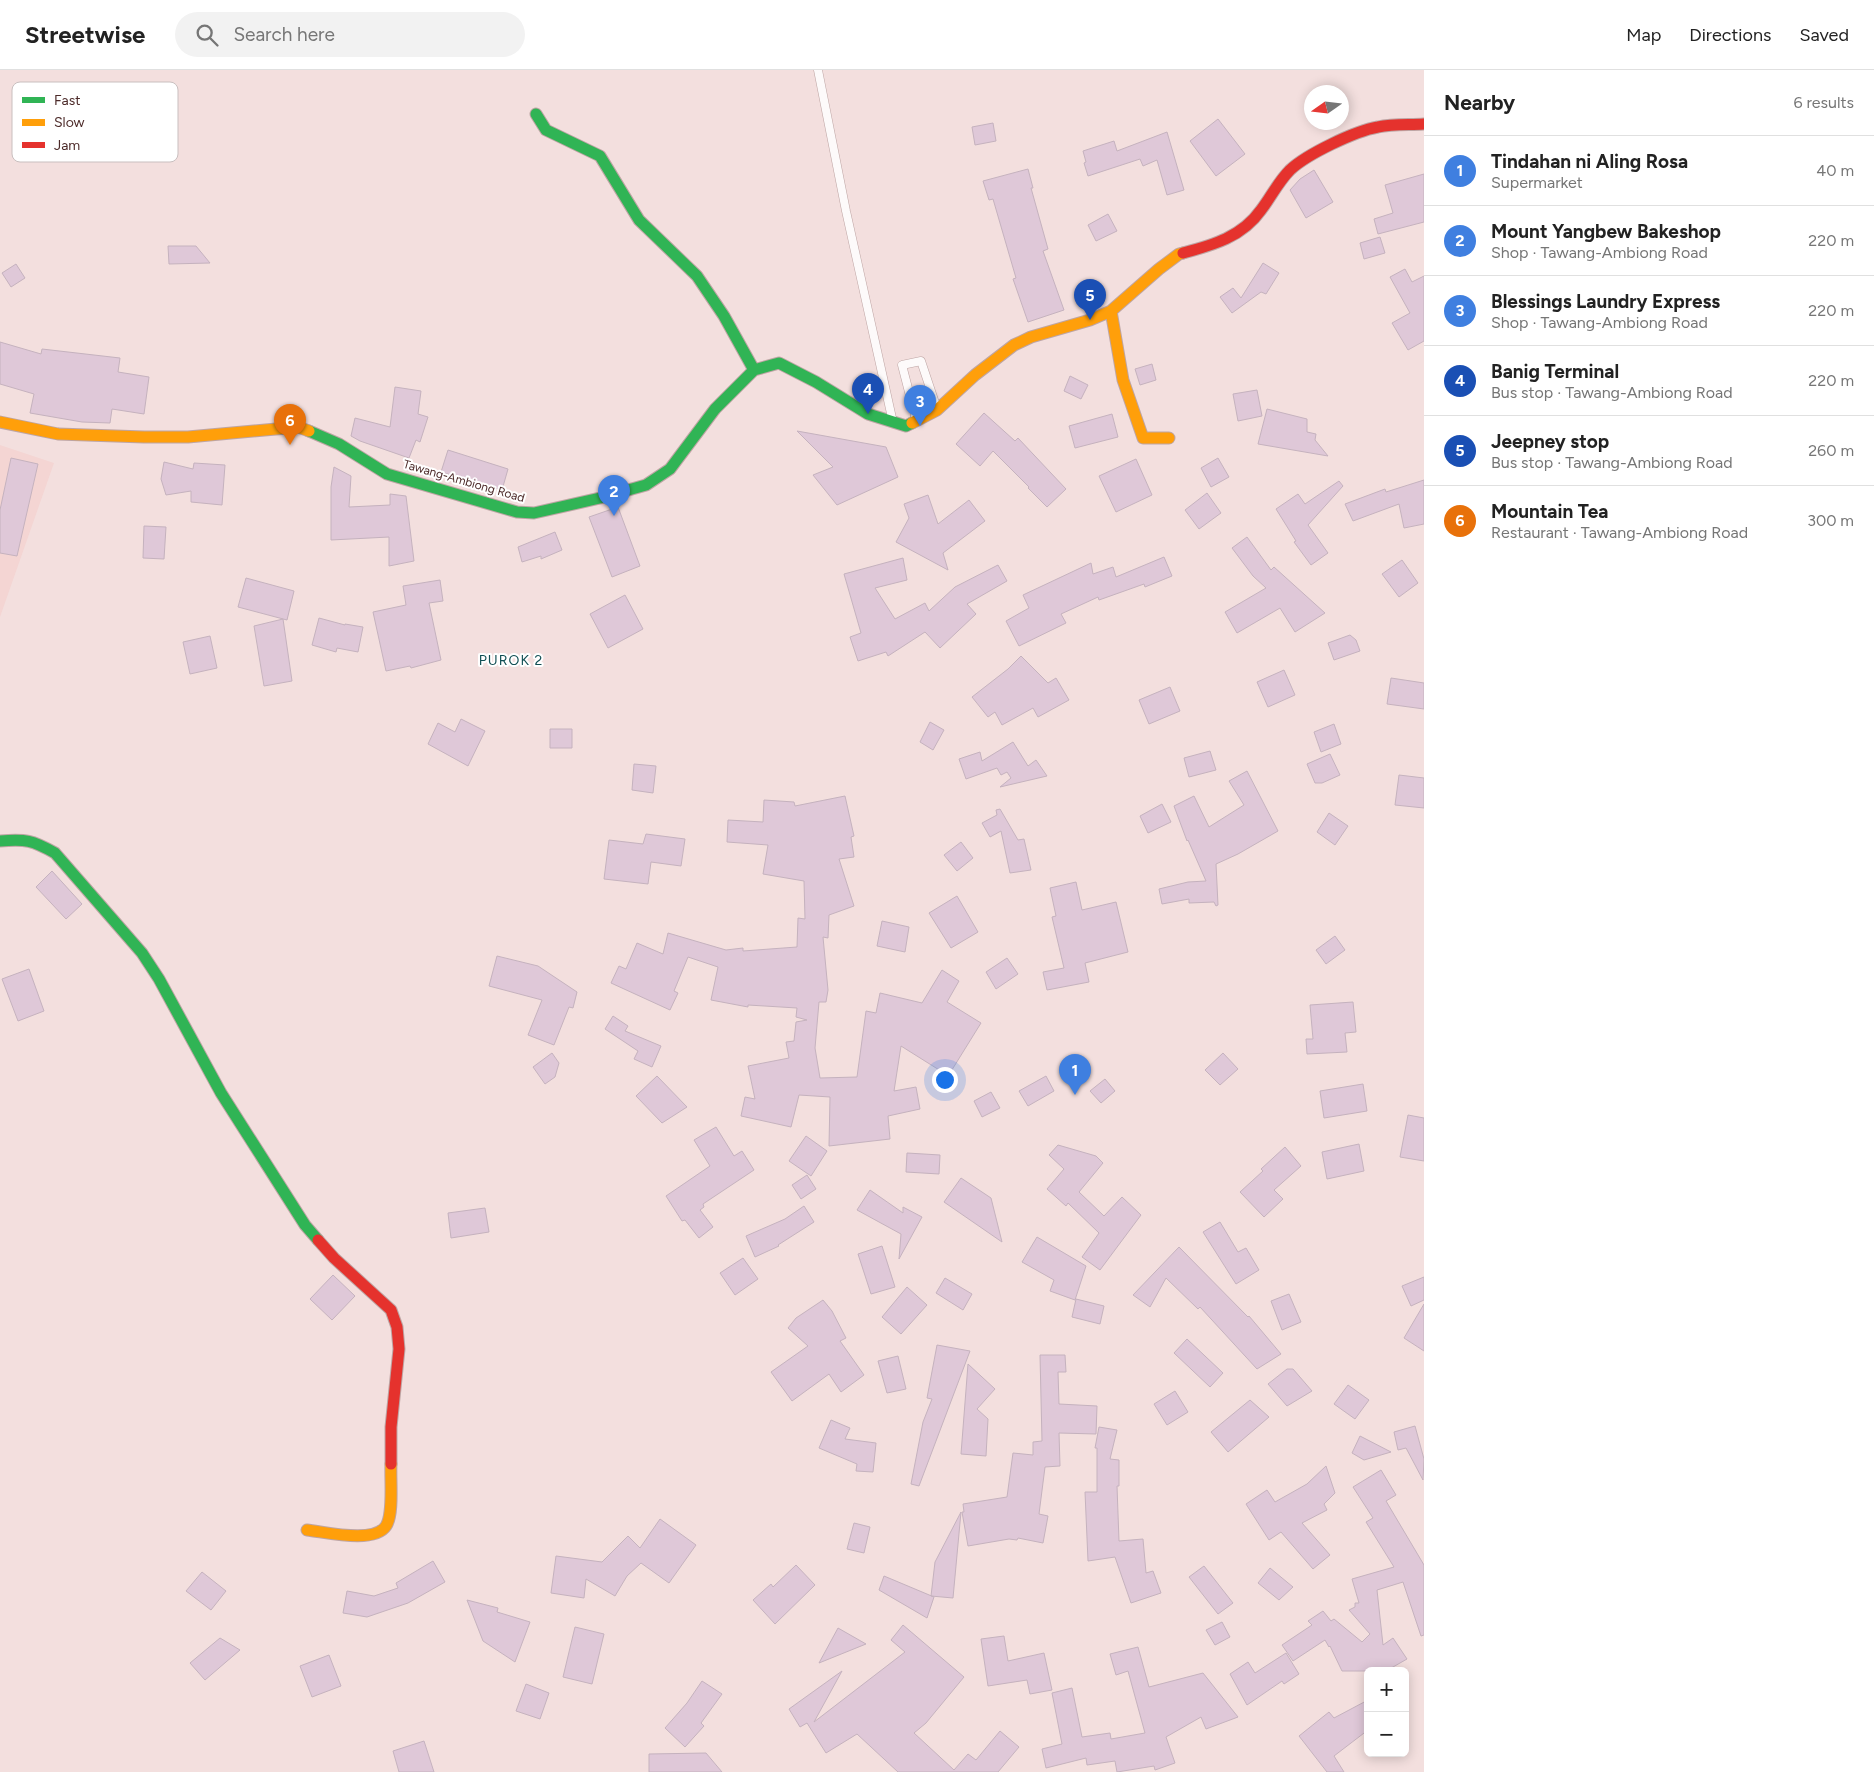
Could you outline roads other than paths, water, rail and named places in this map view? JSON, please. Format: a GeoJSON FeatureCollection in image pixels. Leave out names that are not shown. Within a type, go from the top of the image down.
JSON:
{"type":"FeatureCollection","features":[{"type":"Feature","properties":{"kind":"main road"},"geometry":{"type":"LineString","coordinates":[[536,114],[546,130],[600,156],[639,220],[697,276],[724,316],[754,370]]}},
{"type":"Feature","properties":{"kind":"main road","name":"Tawang-Ambiong Road"},"geometry":{"type":"LineString","coordinates":[[0,422],[58,434],[144,437],[188,436],[298,427],[339,444],[387,474],[446,493],[509,510],[534,513],[646,485],[670,469],[715,409],[754,370],[779,363],[816,382],[868,414],[906,426],[937,410],[975,375],[1014,345],[1031,337],[1090,320],[1111,311],[1158,269],[1179,254],[1215,245],[1239,233],[1260,212],[1276,186],[1291,170],[1318,152],[1352,135],[1378,127],[1424,124]]}},
{"type":"Feature","properties":{"kind":"main road"},"geometry":{"type":"LineString","coordinates":[[1111,311],[1122,380],[1143,438],[1169,438]]}},
{"type":"Feature","properties":{"kind":"main road"},"geometry":{"type":"LineString","coordinates":[[0,841],[22,839],[36,842],[55,853],[142,953],[159,979],[221,1093],[305,1225],[334,1258],[356,1276],[391,1310],[397,1327],[398,1349],[391,1427],[390,1511],[386,1526],[376,1534],[359,1536],[307,1530]]}},
{"type":"Feature","properties":{"kind":"lane"},"geometry":{"type":"LineString","coordinates":[[818,70],[846,211],[893,423]]}},
{"type":"Feature","properties":{"kind":"lane"},"geometry":{"type":"LineString","coordinates":[[917,420],[902,365],[921,361],[937,410]]}},
{"type":"Feature","properties":{"kind":"place","name":"Jeepney stop"},"geometry":{"type":"Point","coordinates":[1090,320]}},
{"type":"Feature","properties":{"kind":"place","name":"Banig Terminal"},"geometry":{"type":"Point","coordinates":[868,414]}},
{"type":"Feature","properties":{"kind":"place","name":"Blessings Laundry Express"},"geometry":{"type":"Point","coordinates":[920,426]}},
{"type":"Feature","properties":{"kind":"place","name":"Mountain Tea"},"geometry":{"type":"Point","coordinates":[290,445]}},
{"type":"Feature","properties":{"kind":"place","name":"Mount Yangbew Bakeshop"},"geometry":{"type":"Point","coordinates":[614,516]}},
{"type":"Feature","properties":{"kind":"place","name":"Tindahan ni Aling Rosa"},"geometry":{"type":"Point","coordinates":[1075,1095]}},
{"type":"Feature","properties":{"kind":"district","name":"PUROK 2"},"geometry":{"type":"Point","coordinates":[511,660]}}]}
